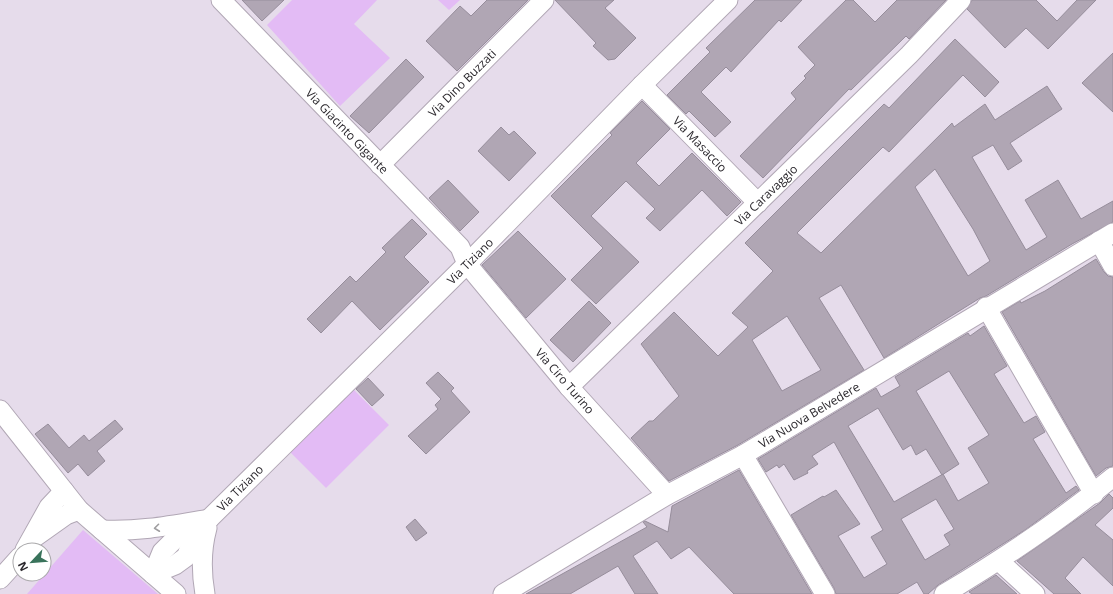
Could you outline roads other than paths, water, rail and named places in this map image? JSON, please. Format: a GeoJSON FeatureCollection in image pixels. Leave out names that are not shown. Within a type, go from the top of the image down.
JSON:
{"type":"FeatureCollection","features":[{"type":"Feature","properties":{"kind":"street","name":"Via Giacinto Gigante"},"geometry":{"type":"LineString","coordinates":[[221,0],[460,247],[467,264]]}},
{"type":"Feature","properties":{"kind":"street","name":"Via Dino Buzzati"},"geometry":{"type":"LineString","coordinates":[[380,165],[544,0]]}},
{"type":"Feature","properties":{"kind":"street","name":"Via Tiziano"},"geometry":{"type":"LineString","coordinates":[[153,574],[175,565],[186,557],[193,540],[209,518],[467,264],[642,85],[728,0]]}},
{"type":"Feature","properties":{"kind":"street","name":"Via Caravaggio"},"geometry":{"type":"LineString","coordinates":[[569,388],[909,55],[961,0]]}},
{"type":"Feature","properties":{"kind":"street","name":"Via Masaccio"},"geometry":{"type":"LineString","coordinates":[[642,85],[758,203]]}},
{"type":"Feature","properties":{"kind":"street"},"geometry":{"type":"LineString","coordinates":[[1106,237],[1113,266]]}},
{"type":"Feature","properties":{"kind":"street","name":"Via Nuova Belvedere"},"geometry":{"type":"LineString","coordinates":[[503,594],[667,495],[743,455],[1106,237]]}},
{"type":"Feature","properties":{"kind":"street","name":"Via Ciro Turino"},"geometry":{"type":"LineString","coordinates":[[467,264],[569,388],[667,495]]}},
{"type":"Feature","properties":{"kind":"street"},"geometry":{"type":"LineString","coordinates":[[944,594],[999,561],[1107,485],[986,308]]}},
{"type":"Feature","properties":{"kind":"street"},"geometry":{"type":"LineString","coordinates":[[0,410],[79,510],[176,594]]}},
{"type":"Feature","properties":{"kind":"street"},"geometry":{"type":"LineString","coordinates":[[743,455],[825,594]]}},
{"type":"Feature","properties":{"kind":"street"},"geometry":{"type":"LineString","coordinates":[[31,542],[49,507],[64,491]]}},
{"type":"Feature","properties":{"kind":"street"},"geometry":{"type":"LineString","coordinates":[[32,542],[57,521],[79,510]]}},
{"type":"Feature","properties":{"kind":"street","name":"Via Tiziano"},"geometry":{"type":"LineString","coordinates":[[102,530],[127,531],[148,529],[209,518]]}},
{"type":"Feature","properties":{"kind":"street","name":"Via Tiziano"},"geometry":{"type":"LineString","coordinates":[[205,594],[202,573],[202,546],[209,518]]}},
{"type":"Feature","properties":{"kind":"street"},"geometry":{"type":"LineString","coordinates":[[999,561],[1035,594]]}},
{"type":"Feature","properties":{"kind":"street"},"geometry":{"type":"LineString","coordinates":[[0,579],[12,566]]}}]}
